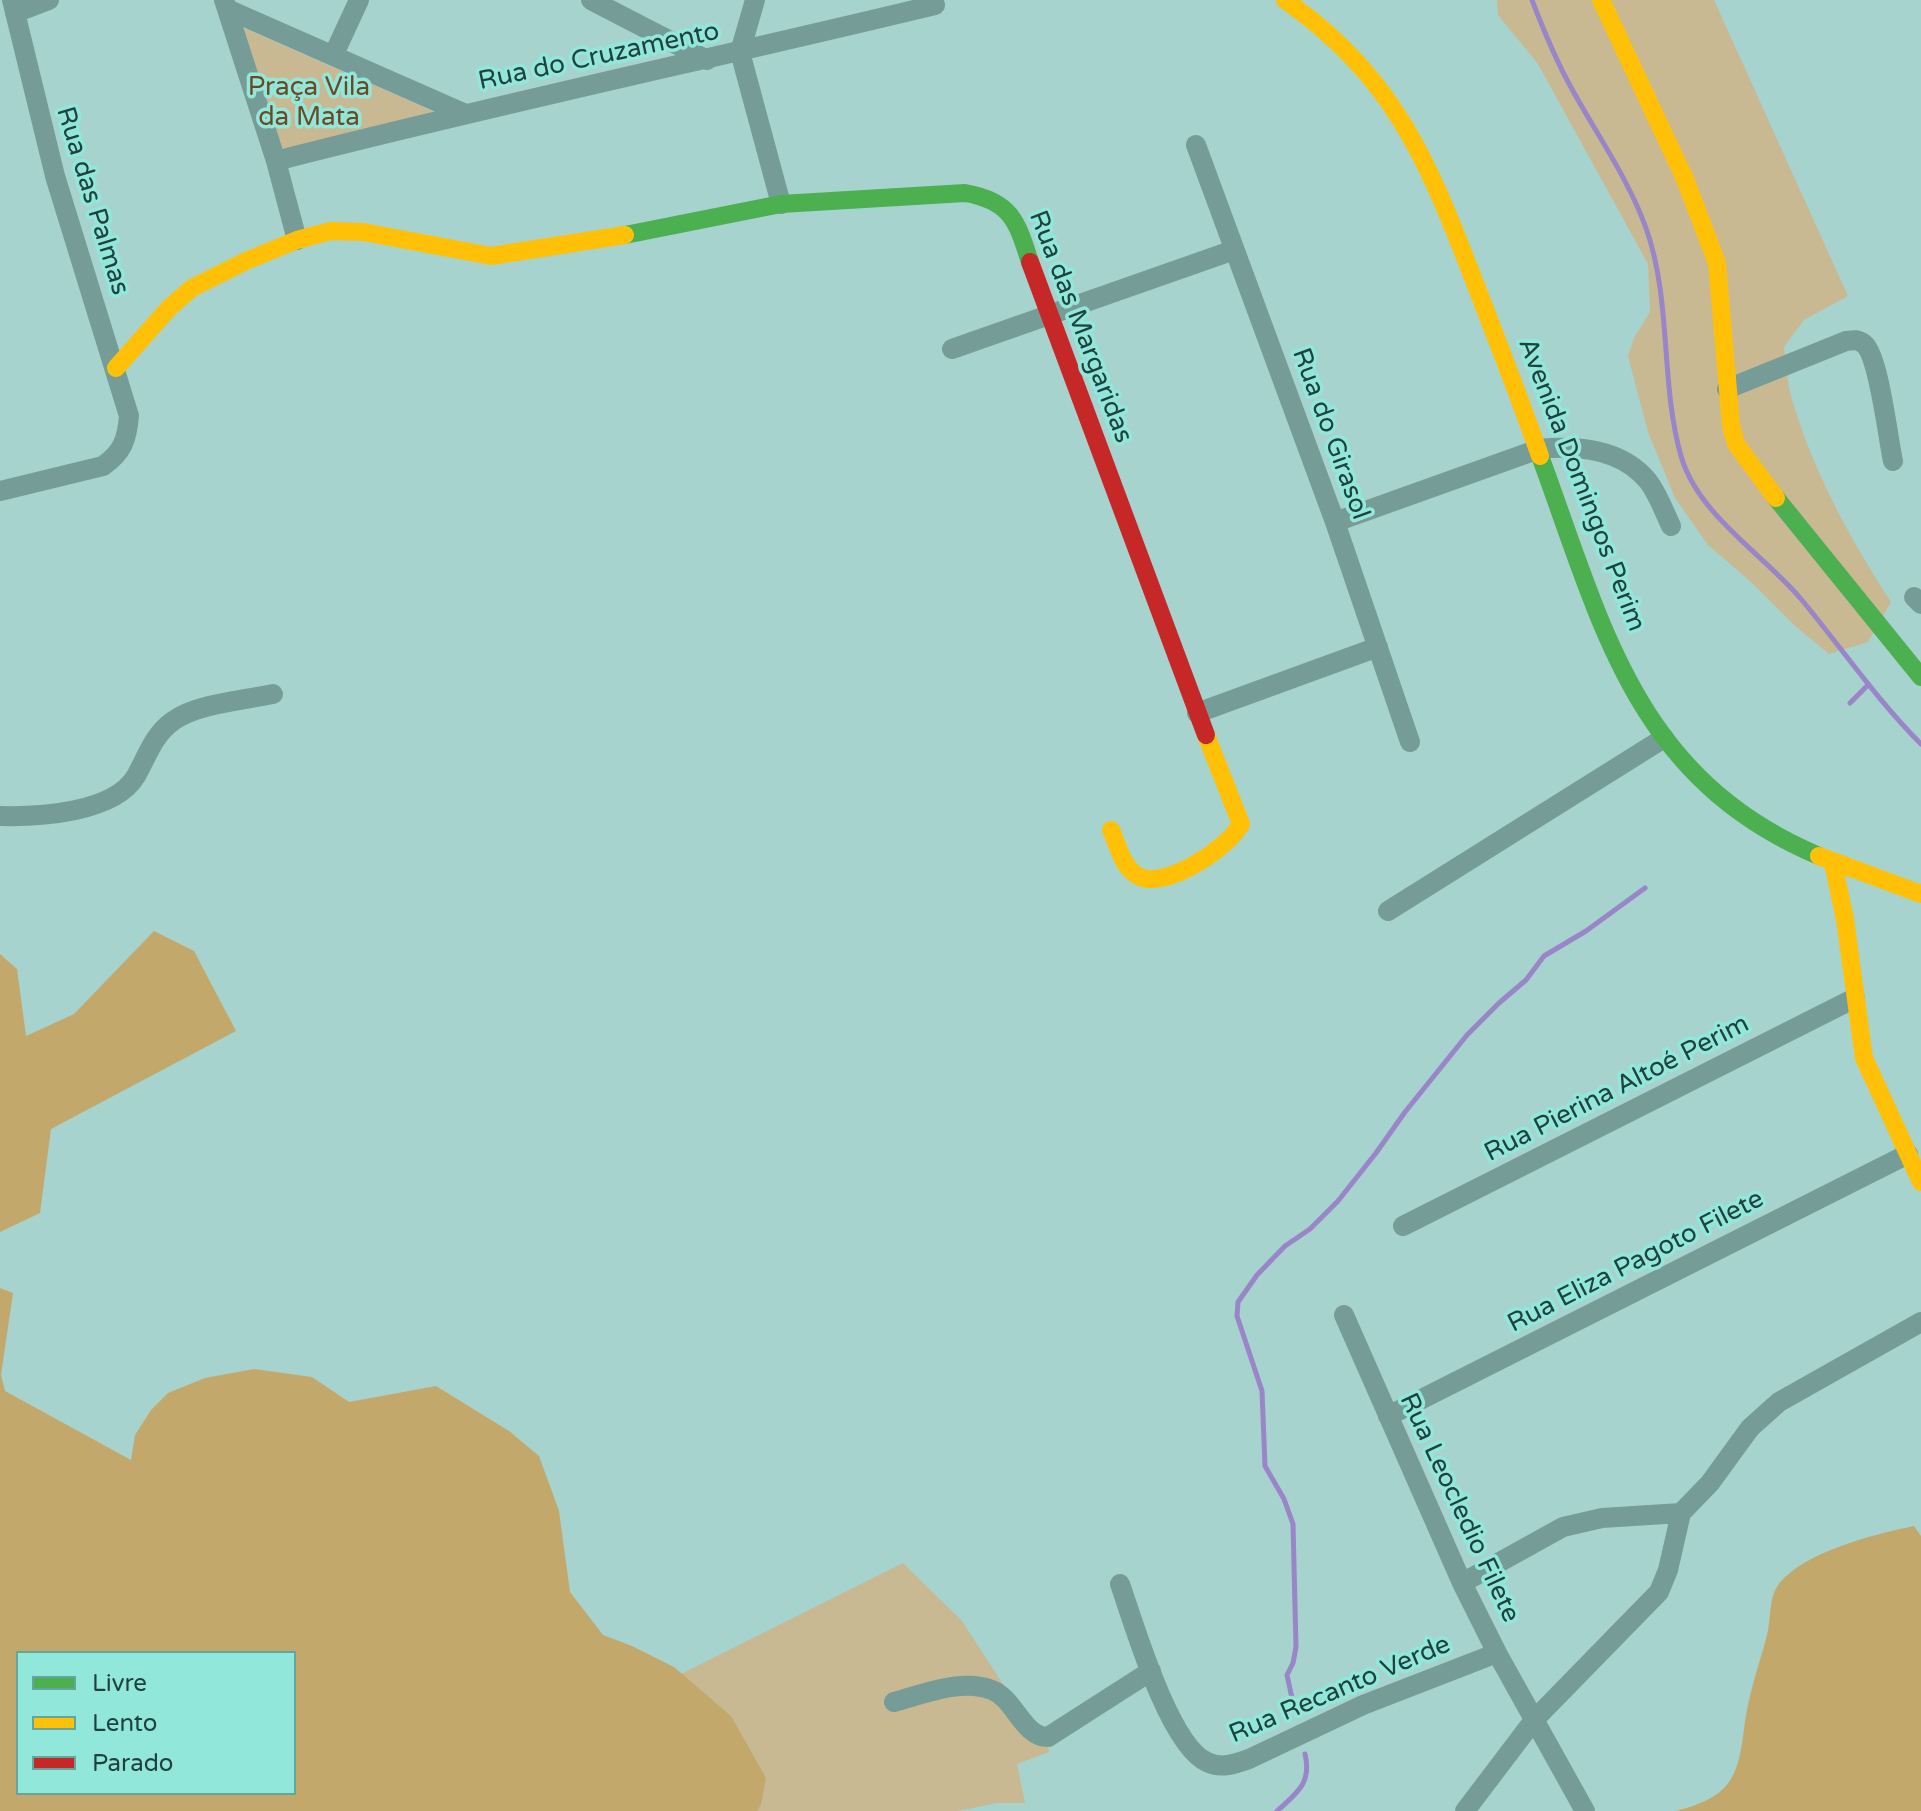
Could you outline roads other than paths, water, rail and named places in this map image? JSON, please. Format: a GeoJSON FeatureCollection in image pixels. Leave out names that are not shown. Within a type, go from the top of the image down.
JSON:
{"type":"FeatureCollection","features":[{"type":"Feature","properties":{"kind":"street"},"geometry":{"type":"LineString","coordinates":[[14,6],[49,0]]}},
{"type":"Feature","properties":{"kind":"street"},"geometry":{"type":"LineString","coordinates":[[334,54],[359,0]]}},
{"type":"Feature","properties":{"kind":"street"},"geometry":{"type":"LineString","coordinates":[[591,0],[707,60]]}},
{"type":"Feature","properties":{"kind":"street"},"geometry":{"type":"LineString","coordinates":[[755,0],[740,52],[781,204]]}},
{"type":"Feature","properties":{"kind":"street"},"geometry":{"type":"LineString","coordinates":[[1601,0],[1685,179],[1717,263],[1727,389],[1736,444],[1921,677]]}},
{"type":"Feature","properties":{"kind":"street","name":"Avenida Domingos Perim"},"geometry":{"type":"LineString","coordinates":[[1291,2],[1375,83],[1412,135],[1450,220],[1592,596],[1633,687],[1664,738],[1704,785],[1742,815],[1782,840],[1833,863],[1921,894]]}},
{"type":"Feature","properties":{"kind":"street"},"geometry":{"type":"LineString","coordinates":[[225,4],[463,113]]}},
{"type":"Feature","properties":{"kind":"street"},"geometry":{"type":"LineString","coordinates":[[225,4],[276,161],[297,240]]}},
{"type":"Feature","properties":{"kind":"street","name":"Rua do Cruzamento"},"geometry":{"type":"LineString","coordinates":[[276,161],[463,113],[707,60],[935,5]]}},
{"type":"Feature","properties":{"kind":"street","name":"Rua das Palmas"},"geometry":{"type":"LineString","coordinates":[[0,491],[103,466],[123,448],[129,416],[52,164],[14,6]]}},
{"type":"Feature","properties":{"kind":"street","name":"Rua do Girasol"},"geometry":{"type":"LineString","coordinates":[[1196,145],[1335,522],[1410,742]]}},
{"type":"Feature","properties":{"kind":"street","name":"Rua das Margaridas"},"geometry":{"type":"LineString","coordinates":[[116,368],[162,316],[192,288],[297,240],[331,231],[363,232],[491,256],[620,236],[781,204],[924,194],[965,193],[988,197],[1009,211],[1020,231],[1048,315],[1238,815],[1240,830],[1216,851],[1174,874],[1150,880],[1141,878],[1129,868],[1111,830]]}},
{"type":"Feature","properties":{"kind":"street"},"geometry":{"type":"LineString","coordinates":[[952,349],[1234,250]]}},
{"type":"Feature","properties":{"kind":"street"},"geometry":{"type":"LineString","coordinates":[[1727,389],[1846,341],[1860,342],[1866,345],[1874,361],[1893,461]]}},
{"type":"Feature","properties":{"kind":"street"},"geometry":{"type":"LineString","coordinates":[[1335,522],[1539,449],[1579,448],[1623,460],[1640,473],[1651,485],[1671,526]]}},
{"type":"Feature","properties":{"kind":"street"},"geometry":{"type":"LineString","coordinates":[[1197,713],[1378,647]]}},
{"type":"Feature","properties":{"kind":"street"},"geometry":{"type":"LineString","coordinates":[[0,816],[53,813],[110,801],[129,785],[151,744],[162,729],[175,719],[273,694]]}},
{"type":"Feature","properties":{"kind":"street"},"geometry":{"type":"LineString","coordinates":[[1388,911],[1664,738]]}},
{"type":"Feature","properties":{"kind":"street"},"geometry":{"type":"LineString","coordinates":[[1833,863],[1845,919],[1864,1058],[1921,1182]]}},
{"type":"Feature","properties":{"kind":"street","name":"Rua Pierina Altoé Perim"},"geometry":{"type":"LineString","coordinates":[[1403,1226],[1855,998]]}},
{"type":"Feature","properties":{"kind":"street","name":"Rua Eliza Pagoto Filete"},"geometry":{"type":"LineString","coordinates":[[1388,1416],[1908,1154]]}},
{"type":"Feature","properties":{"kind":"street","name":"Rua Leocledio Filete"},"geometry":{"type":"LineString","coordinates":[[1344,1315],[1462,1583],[1497,1653],[1585,1811]]}},
{"type":"Feature","properties":{"kind":"street"},"geometry":{"type":"LineString","coordinates":[[1465,1811],[1534,1720],[1659,1592],[1668,1570],[1681,1513],[1710,1483],[1762,1415],[1779,1402],[1921,1322]]}},
{"type":"Feature","properties":{"kind":"street"},"geometry":{"type":"LineString","coordinates":[[1462,1583],[1563,1527],[1602,1518],[1681,1513]]}},
{"type":"Feature","properties":{"kind":"street","name":"Rua Recanto Verde"},"geometry":{"type":"LineString","coordinates":[[1120,1584],[1173,1723],[1190,1750],[1210,1764],[1234,1765],[1363,1705],[1497,1653]]}},
{"type":"Feature","properties":{"kind":"street"},"geometry":{"type":"LineString","coordinates":[[894,1702],[940,1689],[982,1687],[1002,1696],[1038,1736],[1048,1737],[1151,1671]]}},
{"type":"Feature","properties":{"kind":"waterway"},"geometry":{"type":"LineString","coordinates":[[1532,0],[1561,69],[1619,170],[1646,228],[1659,284],[1675,428],[1689,477],[1716,515],[1786,582],[1921,744]]}},
{"type":"Feature","properties":{"kind":"waterway"},"geometry":{"type":"LineString","coordinates":[[1850,703],[1868,685]]}},
{"type":"Feature","properties":{"kind":"waterway"},"geometry":{"type":"LineString","coordinates":[[1295,1712],[1287,1675],[1296,1647],[1293,1524],[1284,1499],[1265,1466],[1262,1391],[1237,1316],[1238,1302],[1257,1275],[1285,1246],[1310,1229],[1338,1201],[1467,1035],[1526,980],[1544,956],[1586,931],[1645,888]]}},
{"type":"Feature","properties":{"kind":"waterway"},"geometry":{"type":"LineString","coordinates":[[1277,1811],[1301,1787],[1306,1773],[1305,1754]]}},
{"type":"Feature","properties":{"kind":"park label","name":"Praça Vila da Mata"},"geometry":{"type":"Point","coordinates":[309,103]}}]}
